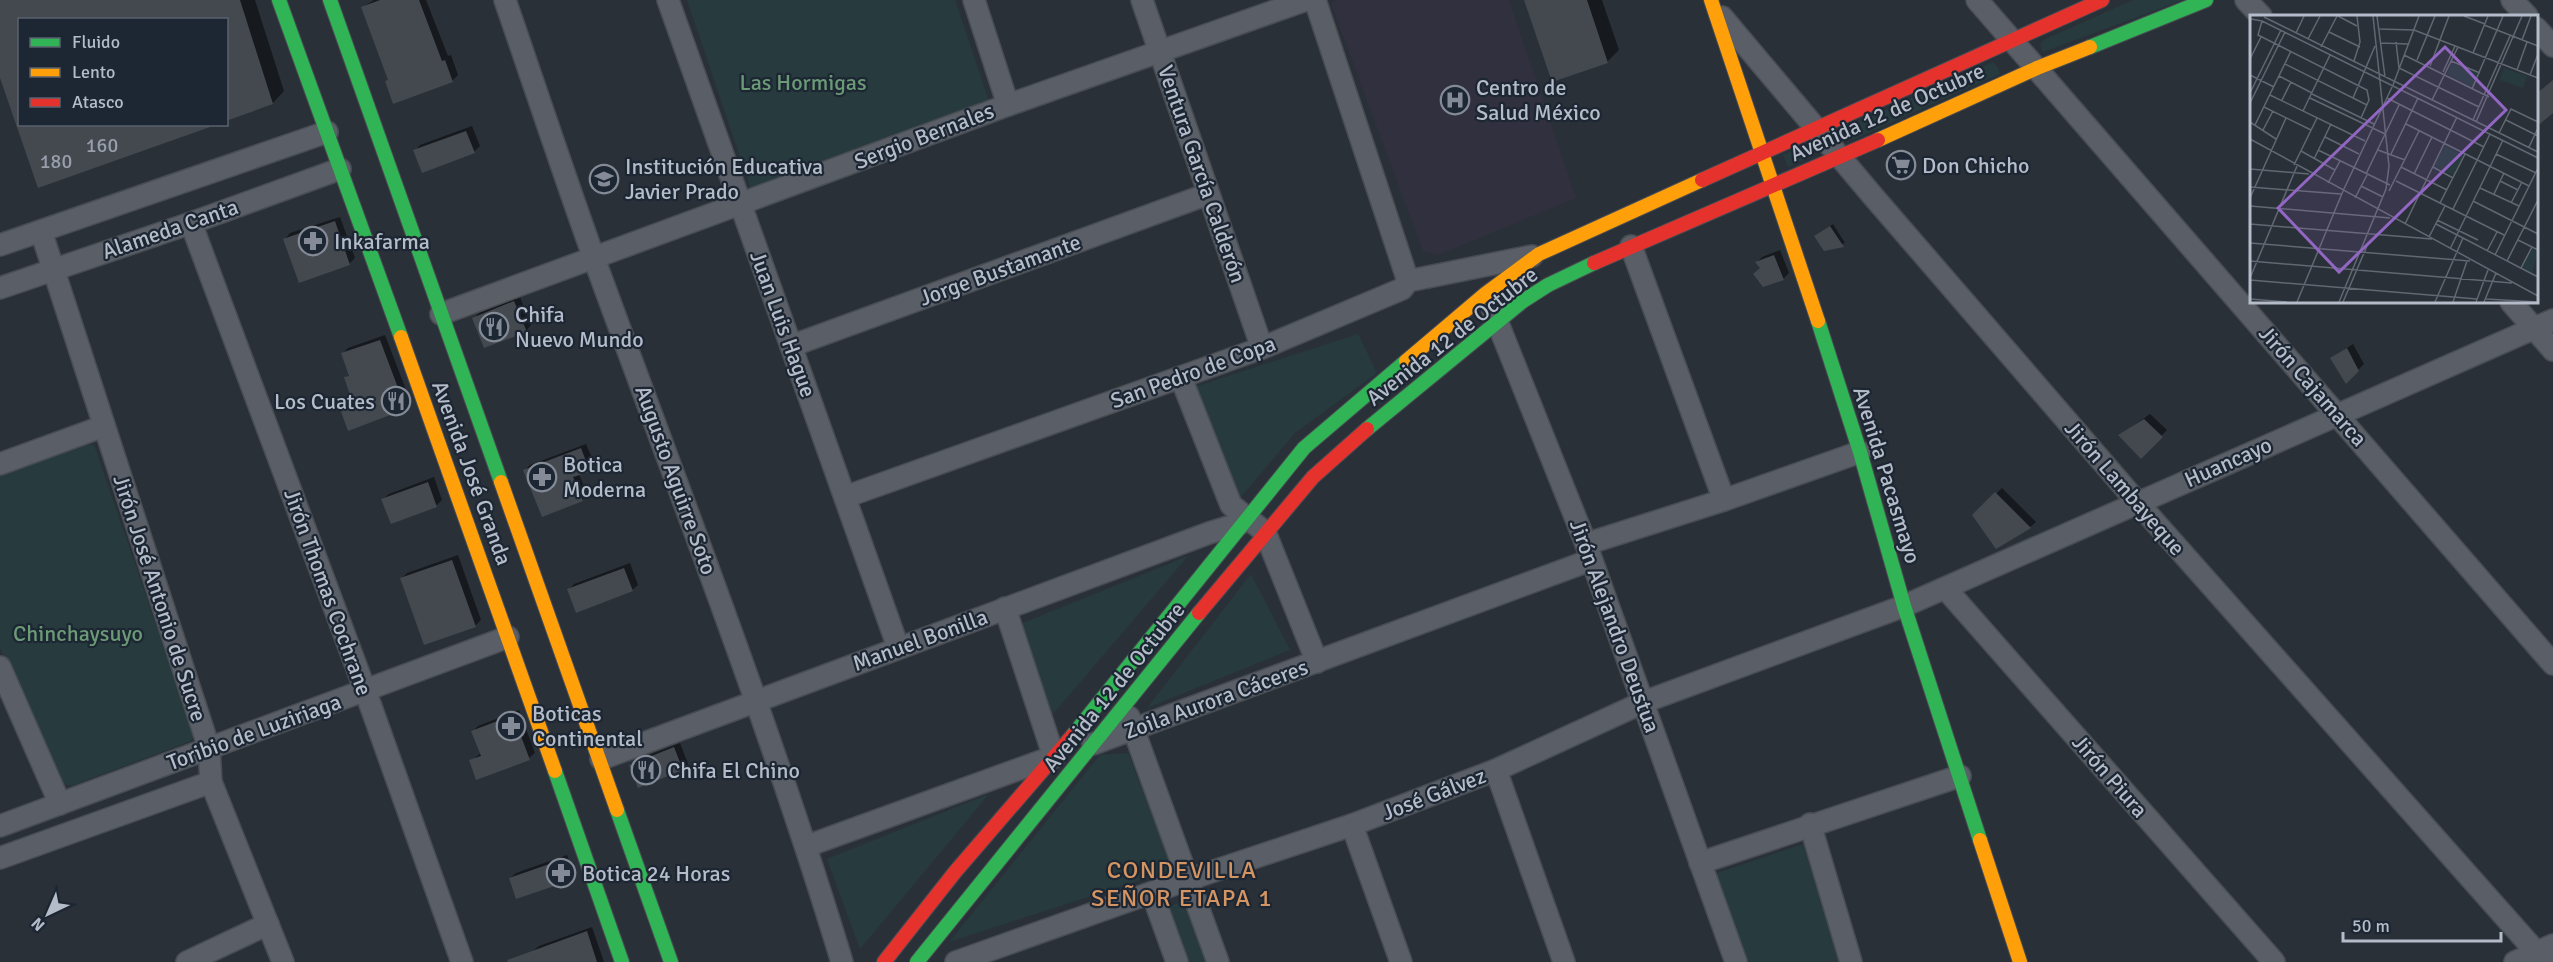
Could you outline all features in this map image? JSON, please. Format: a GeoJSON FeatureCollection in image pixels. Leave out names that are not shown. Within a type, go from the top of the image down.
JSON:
{"type":"FeatureCollection","features":[{"type":"Feature","properties":{"kind":"main road","name":"Avenida José Granda"},"geometry":{"type":"LineString","coordinates":[[279,0],[355,207],[622,962]]}},
{"type":"Feature","properties":{"kind":"main road","name":"Avenida José Granda"},"geometry":{"type":"LineString","coordinates":[[330,0],[601,759],[671,962]]}},
{"type":"Feature","properties":{"kind":"main road","name":"Avenida 12 de Octubre"},"geometry":{"type":"LineString","coordinates":[[884,962],[955,872],[1055,756],[1243,521],[1312,440],[1485,294],[1539,254],[2010,39],[2102,0]]}},
{"type":"Feature","properties":{"kind":"main road","name":"Avenida 12 de Octubre"},"geometry":{"type":"LineString","coordinates":[[917,962],[1265,532],[1313,477],[1347,445],[1499,321],[1548,285],[1631,246],[1841,157],[2037,68],[2206,0]]}},
{"type":"Feature","properties":{"kind":"main road","name":"Avenida Pacasmayo"},"geometry":{"type":"LineString","coordinates":[[1712,3],[1774,185],[1860,452],[1904,606],[2020,962]]}},
{"type":"Feature","properties":{"kind":"main road"},"geometry":{"type":"LineString","coordinates":[[350,99],[360,88]]}},
{"type":"Feature","properties":{"kind":"main road"},"geometry":{"type":"LineString","coordinates":[[314,98],[322,105],[331,106]]}},
{"type":"Feature","properties":{"kind":"main road"},"geometry":{"type":"LineString","coordinates":[[381,180],[390,184],[399,194]]}},
{"type":"Feature","properties":{"kind":"main road"},"geometry":{"type":"LineString","coordinates":[[355,207],[361,189]]}},
{"type":"Feature","properties":{"kind":"street","name":"Augusto Aguirre Soto"},"geometry":{"type":"LineString","coordinates":[[505,0],[594,258],[757,700],[807,846],[842,962]]}},
{"type":"Feature","properties":{"kind":"street","name":"Juan Luis Hague"},"geometry":{"type":"LineString","coordinates":[[668,0],[898,647]]}},
{"type":"Feature","properties":{"kind":"street"},"geometry":{"type":"LineString","coordinates":[[974,0],[1008,105]]}},
{"type":"Feature","properties":{"kind":"street","name":"Ventura García Calderón"},"geometry":{"type":"LineString","coordinates":[[1142,0],[1262,348]]}},
{"type":"Feature","properties":{"kind":"street","name":"Sergio Bernales"},"geometry":{"type":"LineString","coordinates":[[441,314],[1008,105],[1306,0]]}},
{"type":"Feature","properties":{"kind":"street"},"geometry":{"type":"LineString","coordinates":[[1315,0],[1408,281]]}},
{"type":"Feature","properties":{"kind":"street","name":"Jirón Cajamarca"},"geometry":{"type":"LineString","coordinates":[[1977,0],[2553,664]]}},
{"type":"Feature","properties":{"kind":"street"},"geometry":{"type":"LineString","coordinates":[[2246,0],[2260,15]]}},
{"type":"Feature","properties":{"kind":"street"},"geometry":{"type":"LineString","coordinates":[[2512,0],[2526,15]]}},
{"type":"Feature","properties":{"kind":"street","name":"Jirón Lambayeque"},"geometry":{"type":"LineString","coordinates":[[1712,3],[1815,127],[2137,502],[2545,953]]}},
{"type":"Feature","properties":{"kind":"street"},"geometry":{"type":"LineString","coordinates":[[2538,30],[2553,46]]}},
{"type":"Feature","properties":{"kind":"street","name":"Alameda Canta"},"geometry":{"type":"LineString","coordinates":[[0,245],[327,132]]}},
{"type":"Feature","properties":{"kind":"street","name":"Alameda Canta"},"geometry":{"type":"LineString","coordinates":[[0,288],[340,169]]}},
{"type":"Feature","properties":{"kind":"street","name":"Jorge Bustamante"},"geometry":{"type":"LineString","coordinates":[[792,346],[1208,194]]}},
{"type":"Feature","properties":{"kind":"street","name":"Jirón Thomas Cochrane"},"geometry":{"type":"LineString","coordinates":[[191,223],[365,690],[462,962]]}},
{"type":"Feature","properties":{"kind":"street","name":"Jirón José Antonio de Sucre"},"geometry":{"type":"LineString","coordinates":[[41,231],[210,748],[211,782],[283,962]]}},
{"type":"Feature","properties":{"kind":"street"},"geometry":{"type":"LineString","coordinates":[[1631,246],[1724,500]]}},
{"type":"Feature","properties":{"kind":"street","name":"San Pedro de Copa"},"geometry":{"type":"LineString","coordinates":[[845,497],[1262,348],[1402,289],[1408,281],[1539,254]]}},
{"type":"Feature","properties":{"kind":"street","name":"Jirón Alejandro Deustua"},"geometry":{"type":"LineString","coordinates":[[1485,294],[1499,321],[1588,552],[1736,962]]}},
{"type":"Feature","properties":{"kind":"street"},"geometry":{"type":"LineString","coordinates":[[2512,303],[2544,324],[2553,350]]}},
{"type":"Feature","properties":{"kind":"street","name":"Huancayo"},"geometry":{"type":"LineString","coordinates":[[1904,606],[1946,590],[2137,502],[2544,324]]}},
{"type":"Feature","properties":{"kind":"street"},"geometry":{"type":"LineString","coordinates":[[1181,378],[1231,505],[1243,521],[1265,532],[1317,662]]}},
{"type":"Feature","properties":{"kind":"street"},"geometry":{"type":"LineString","coordinates":[[0,464],[104,426]]}},
{"type":"Feature","properties":{"kind":"street","name":"Zoila Aurora Cáceres"},"geometry":{"type":"LineString","coordinates":[[807,846],[1317,662],[1588,552],[1724,500],[1860,452]]}},
{"type":"Feature","properties":{"kind":"street","name":"Manuel Bonilla"},"geometry":{"type":"LineString","coordinates":[[601,759],[1243,521]]}},
{"type":"Feature","properties":{"kind":"street","name":"Jirón Piura"},"geometry":{"type":"LineString","coordinates":[[1946,590],[2274,962]]}},
{"type":"Feature","properties":{"kind":"street","name":"José Gálvez"},"geometry":{"type":"LineString","coordinates":[[956,962],[1187,880],[1352,825],[1496,770],[1644,702],[1904,606]]}},
{"type":"Feature","properties":{"kind":"street"},"geometry":{"type":"LineString","coordinates":[[1005,608],[1055,756]]}},
{"type":"Feature","properties":{"kind":"street","name":"Toribio de Luziriaga"},"geometry":{"type":"LineString","coordinates":[[0,826],[508,637]]}},
{"type":"Feature","properties":{"kind":"street"},"geometry":{"type":"LineString","coordinates":[[0,667],[60,804]]}},
{"type":"Feature","properties":{"kind":"street"},"geometry":{"type":"LineString","coordinates":[[1125,707],[1135,729],[1218,962]]}},
{"type":"Feature","properties":{"kind":"street"},"geometry":{"type":"LineString","coordinates":[[1496,770],[1564,962]]}},
{"type":"Feature","properties":{"kind":"street"},"geometry":{"type":"LineString","coordinates":[[1700,863],[1960,776]]}},
{"type":"Feature","properties":{"kind":"street","name":"Toribio de Luziriaga"},"geometry":{"type":"LineString","coordinates":[[0,858],[211,782]]}},
{"type":"Feature","properties":{"kind":"street"},"geometry":{"type":"LineString","coordinates":[[1352,825],[1401,962]]}},
{"type":"Feature","properties":{"kind":"street"},"geometry":{"type":"LineString","coordinates":[[1810,825],[1851,962]]}},
{"type":"Feature","properties":{"kind":"street"},"geometry":{"type":"LineString","coordinates":[[1152,893],[1177,962]]}},
{"type":"Feature","properties":{"kind":"street"},"geometry":{"type":"LineString","coordinates":[[187,962],[268,924]]}},
{"type":"Feature","properties":{"kind":"street"},"geometry":{"type":"LineString","coordinates":[[2515,962],[2545,953]]}},
{"type":"Feature","properties":{"kind":"shaded area","name":"Centro de Salud México"},"geometry":{"type":"Polygon","coordinates":[[[1340,0],[1509,0],[1576,198],[1438,255],[1423,251],[1331,3],[1340,0]]]}},
{"type":"Feature","properties":{"kind":"green space","name":"Las Hormigas"},"geometry":{"type":"Polygon","coordinates":[[[687,0],[955,0],[990,104],[751,189],[687,0]]]}},
{"type":"Feature","properties":{"kind":"green space"},"geometry":{"type":"Polygon","coordinates":[[[2133,0],[2183,0],[2043,52],[2040,45],[2043,40],[2133,0]]]}},
{"type":"Feature","properties":{"kind":"green space"},"geometry":{"type":"Polygon","coordinates":[[[1993,62],[2000,74],[1852,140],[1842,129],[1993,62]]]}},
{"type":"Feature","properties":{"kind":"green space"},"geometry":{"type":"Polygon","coordinates":[[[1806,145],[1810,149],[1811,157],[1788,167],[1783,155],[1806,145]]]}},
{"type":"Feature","properties":{"kind":"green space"},"geometry":{"type":"Polygon","coordinates":[[[1358,334],[1377,373],[1295,433],[1236,503],[1191,388],[1358,334]]]}},
{"type":"Feature","properties":{"kind":"green space","name":"Chinchaysuyo"},"geometry":{"type":"Polygon","coordinates":[[[88,445],[94,445],[194,735],[191,741],[71,786],[63,784],[0,648],[0,475],[88,445]]]}},
{"type":"Feature","properties":{"kind":"green space"},"geometry":{"type":"Polygon","coordinates":[[[1188,556],[1047,721],[1018,625],[1188,556]]]}},
{"type":"Feature","properties":{"kind":"green space"},"geometry":{"type":"Polygon","coordinates":[[[1251,574],[1290,650],[1147,708],[1251,574]]]}},
{"type":"Feature","properties":{"kind":"green space"},"geometry":{"type":"Polygon","coordinates":[[[1128,753],[1174,869],[949,942],[1100,755],[1128,753]]]}},
{"type":"Feature","properties":{"kind":"green space"},"geometry":{"type":"Polygon","coordinates":[[[989,794],[860,949],[827,859],[989,794]]]}},
{"type":"Feature","properties":{"kind":"green space"},"geometry":{"type":"Polygon","coordinates":[[[1803,844],[1840,962],[1739,962],[1708,876],[1803,844]]]}},
{"type":"Feature","properties":{"kind":"green space"},"geometry":{"type":"Polygon","coordinates":[[[1184,900],[1207,962],[1185,962],[1165,909],[1184,900]]]}},
{"type":"Feature","properties":{"kind":"building"},"geometry":{"type":"Polygon","coordinates":[[[0,0],[240,0],[273,104],[228,120],[228,18],[18,18],[18,126],[210,126],[38,188],[0,78],[0,0]]]}},
{"type":"Feature","properties":{"kind":"building"},"geometry":{"type":"Polygon","coordinates":[[[380,0],[419,0],[442,61],[445,60],[453,82],[393,104],[385,81],[388,80],[361,7],[380,0]]]}},
{"type":"Feature","properties":{"kind":"building"},"geometry":{"type":"Polygon","coordinates":[[[1524,0],[1587,0],[1608,63],[1552,82],[1524,0]]]}},
{"type":"Feature","properties":{"kind":"building"},"geometry":{"type":"Polygon","coordinates":[[[2553,80],[2553,113],[2538,125],[2538,92],[2553,80]]]}},
{"type":"Feature","properties":{"kind":"building"},"geometry":{"type":"Polygon","coordinates":[[[466,131],[475,153],[422,173],[413,150],[466,131]]]}},
{"type":"Feature","properties":{"kind":"building"},"geometry":{"type":"Polygon","coordinates":[[[335,221],[350,265],[299,283],[283,239],[335,221]]]}},
{"type":"Feature","properties":{"kind":"building"},"geometry":{"type":"Polygon","coordinates":[[[1830,226],[1844,247],[1824,251],[1814,236],[1830,226]]]}},
{"type":"Feature","properties":{"kind":"building"},"geometry":{"type":"Polygon","coordinates":[[[1774,255],[1784,280],[1763,287],[1753,274],[1760,268],[1755,262],[1774,255]]]}},
{"type":"Feature","properties":{"kind":"building"},"geometry":{"type":"Polygon","coordinates":[[[514,301],[527,332],[484,348],[472,318],[514,301]]]}},
{"type":"Feature","properties":{"kind":"building"},"geometry":{"type":"Polygon","coordinates":[[[380,340],[406,409],[348,431],[340,409],[353,404],[344,377],[349,376],[341,353],[380,340]]]}},
{"type":"Feature","properties":{"kind":"building"},"geometry":{"type":"Polygon","coordinates":[[[2347,348],[2359,371],[2346,384],[2330,358],[2347,348]]]}},
{"type":"Feature","properties":{"kind":"building"},"geometry":{"type":"Polygon","coordinates":[[[2144,419],[2163,437],[2141,459],[2118,435],[2144,419]]]}},
{"type":"Feature","properties":{"kind":"building"},"geometry":{"type":"Polygon","coordinates":[[[581,448],[590,472],[573,477],[583,501],[542,517],[523,470],[581,448]]]}},
{"type":"Feature","properties":{"kind":"building"},"geometry":{"type":"Polygon","coordinates":[[[428,482],[437,507],[391,524],[381,499],[428,482]]]}},
{"type":"Feature","properties":{"kind":"building"},"geometry":{"type":"Polygon","coordinates":[[[1995,492],[2031,528],[1996,549],[1972,515],[1995,492]]]}},
{"type":"Feature","properties":{"kind":"building"},"geometry":{"type":"Polygon","coordinates":[[[452,560],[476,627],[424,645],[400,578],[452,560]]]}},
{"type":"Feature","properties":{"kind":"building"},"geometry":{"type":"Polygon","coordinates":[[[624,568],[633,591],[576,613],[567,589],[624,568]]]}},
{"type":"Feature","properties":{"kind":"building"},"geometry":{"type":"Polygon","coordinates":[[[513,715],[530,760],[476,780],[469,760],[481,756],[471,731],[513,715]]]}},
{"type":"Feature","properties":{"kind":"building"},"geometry":{"type":"Polygon","coordinates":[[[674,747],[683,770],[638,788],[629,765],[674,747]]]}},
{"type":"Feature","properties":{"kind":"building"},"geometry":{"type":"Polygon","coordinates":[[[561,860],[569,881],[516,899],[509,878],[561,860]]]}},
{"type":"Feature","properties":{"kind":"building"},"geometry":{"type":"Polygon","coordinates":[[[587,931],[597,962],[508,962],[507,960],[587,931]]]}},
{"type":"Feature","properties":{"kind":"traffic: fast"},"geometry":{"type":"LineString","coordinates":[[279,0],[401,337]]}},
{"type":"Feature","properties":{"kind":"traffic: fast"},"geometry":{"type":"LineString","coordinates":[[330,0],[501,482]]}},
{"type":"Feature","properties":{"kind":"traffic: fast"},"geometry":{"type":"LineString","coordinates":[[2090,47],[2206,0]]}},
{"type":"Feature","properties":{"kind":"traffic: fast"},"geometry":{"type":"LineString","coordinates":[[1367,429],[1523,301],[1548,285],[1594,263]]}},
{"type":"Feature","properties":{"kind":"traffic: fast"},"geometry":{"type":"LineString","coordinates":[[1818,321],[1860,452],[1904,606],[1980,840]]}},
{"type":"Feature","properties":{"kind":"traffic: fast"},"geometry":{"type":"LineString","coordinates":[[1073,735],[1304,448],[1406,361]]}},
{"type":"Feature","properties":{"kind":"traffic: fast"},"geometry":{"type":"LineString","coordinates":[[917,962],[1199,613]]}},
{"type":"Feature","properties":{"kind":"traffic: fast"},"geometry":{"type":"LineString","coordinates":[[555,771],[622,962]]}},
{"type":"Feature","properties":{"kind":"traffic: fast"},"geometry":{"type":"LineString","coordinates":[[617,810],[671,962]]}},
{"type":"Feature","properties":{"kind":"traffic: slow"},"geometry":{"type":"LineString","coordinates":[[1711,0],[1818,321]]}},
{"type":"Feature","properties":{"kind":"traffic: slow"},"geometry":{"type":"LineString","coordinates":[[1878,140],[2037,68],[2090,47]]}},
{"type":"Feature","properties":{"kind":"traffic: slow"},"geometry":{"type":"LineString","coordinates":[[1406,361],[1485,294],[1539,254],[1702,180]]}},
{"type":"Feature","properties":{"kind":"traffic: slow"},"geometry":{"type":"LineString","coordinates":[[401,337],[555,771]]}},
{"type":"Feature","properties":{"kind":"traffic: slow"},"geometry":{"type":"LineString","coordinates":[[501,482],[617,810]]}},
{"type":"Feature","properties":{"kind":"traffic: slow"},"geometry":{"type":"LineString","coordinates":[[1980,840],[2020,962]]}},
{"type":"Feature","properties":{"kind":"traffic: jam"},"geometry":{"type":"LineString","coordinates":[[1702,180],[2102,0]]}},
{"type":"Feature","properties":{"kind":"traffic: jam"},"geometry":{"type":"LineString","coordinates":[[1594,263],[1878,140]]}},
{"type":"Feature","properties":{"kind":"traffic: jam"},"geometry":{"type":"LineString","coordinates":[[1199,613],[1313,477],[1367,429]]}},
{"type":"Feature","properties":{"kind":"traffic: jam"},"geometry":{"type":"LineString","coordinates":[[884,962],[955,872],[1073,735]]}},
{"type":"Feature","properties":{"kind":"place","name":"Centro de Salud México"},"geometry":{"type":"Point","coordinates":[1455,100]}},
{"type":"Feature","properties":{"kind":"place","name":"Don Chicho"},"geometry":{"type":"Point","coordinates":[1901,165]}},
{"type":"Feature","properties":{"kind":"place","name":"Institución Educativa Javier Prado"},"geometry":{"type":"Point","coordinates":[604,179]}},
{"type":"Feature","properties":{"kind":"place","name":"Inkafarma"},"geometry":{"type":"Point","coordinates":[313,241]}},
{"type":"Feature","properties":{"kind":"place","name":"Chifa Nuevo Mundo"},"geometry":{"type":"Point","coordinates":[494,327]}},
{"type":"Feature","properties":{"kind":"place","name":"Los Cuates"},"geometry":{"type":"Point","coordinates":[396,401]}},
{"type":"Feature","properties":{"kind":"place","name":"Botica Moderna"},"geometry":{"type":"Point","coordinates":[542,477]}},
{"type":"Feature","properties":{"kind":"place","name":"Boticas Continental"},"geometry":{"type":"Point","coordinates":[511,726]}},
{"type":"Feature","properties":{"kind":"place","name":"Chifa El Chino"},"geometry":{"type":"Point","coordinates":[646,770]}},
{"type":"Feature","properties":{"kind":"place","name":"Botica 24 Horas"},"geometry":{"type":"Point","coordinates":[561,873]}},
{"type":"Feature","properties":{"kind":"district","name":"CONDEVILLA SEÑOR ETAPA 1"},"geometry":{"type":"Point","coordinates":[1182,884]}}]}
